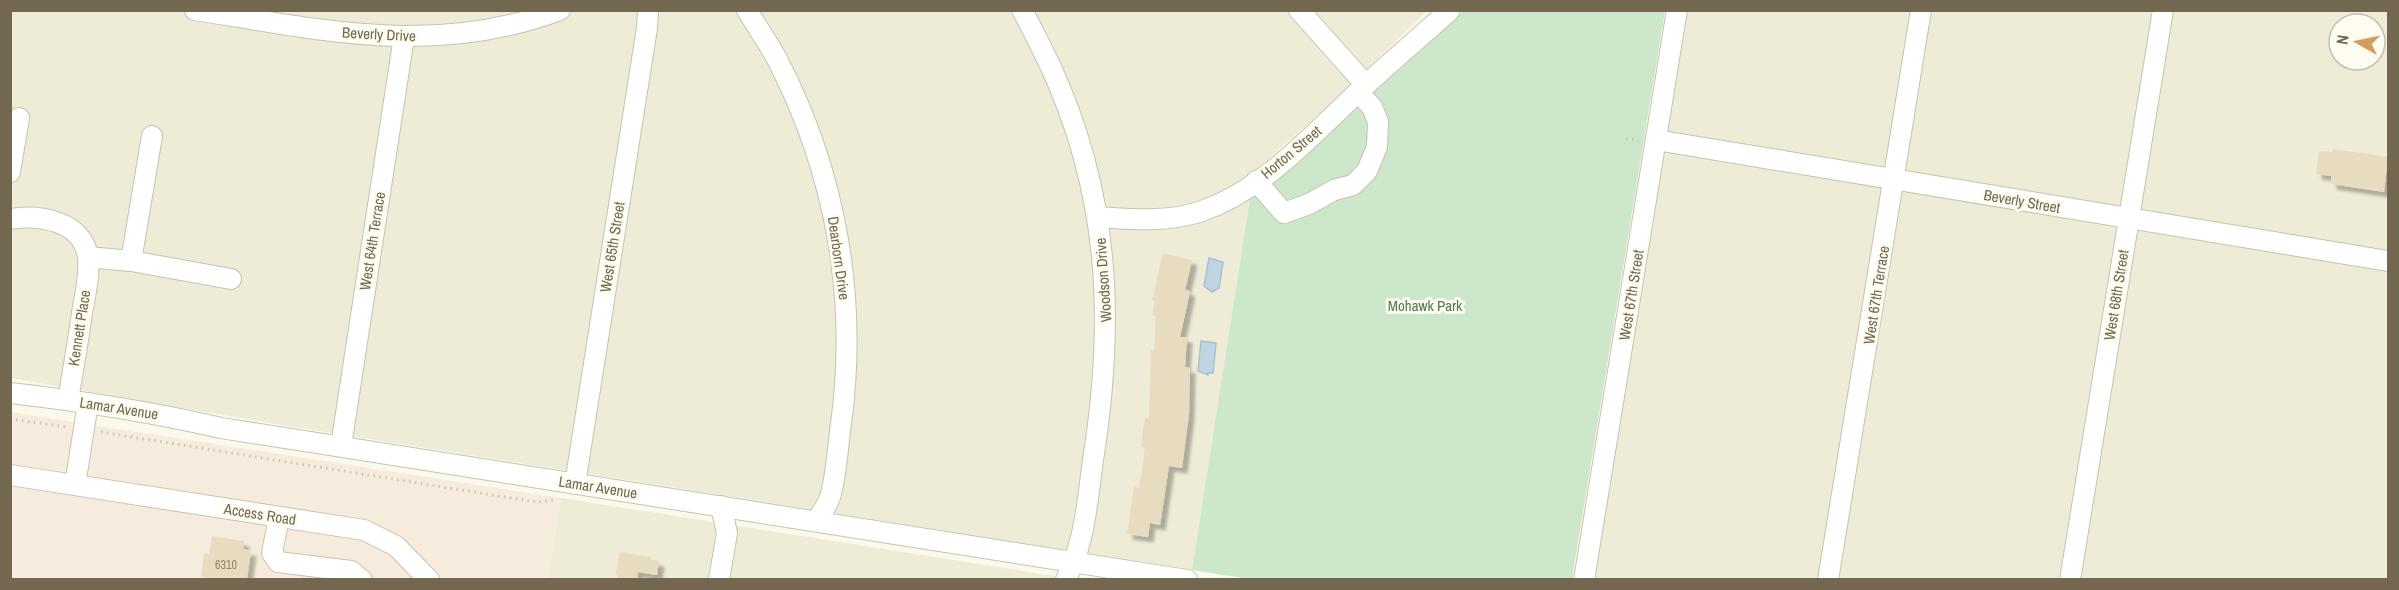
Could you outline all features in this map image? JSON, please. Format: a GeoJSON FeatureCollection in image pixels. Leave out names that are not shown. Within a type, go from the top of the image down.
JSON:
{"type":"FeatureCollection","features":[{"type":"Feature","properties":{"kind":"street","name":"Beverly Drive"},"geometry":{"type":"LineString","coordinates":[[195,10],[346,34],[404,37],[445,36],[485,31],[560,10]]}},
{"type":"Feature","properties":{"kind":"street","name":"West 65th Street"},"geometry":{"type":"LineString","coordinates":[[575,484],[648,10]]}},
{"type":"Feature","properties":{"kind":"street","name":"Dearborn Drive"},"geometry":{"type":"LineString","coordinates":[[747,10],[776,58],[794,94],[818,156],[837,229],[842,262],[847,315],[845,388],[830,498],[817,520]]}},
{"type":"Feature","properties":{"kind":"street","name":"Woodson Drive"},"geometry":{"type":"LineString","coordinates":[[1022,10],[1059,85],[1069,113],[1090,181],[1104,270],[1107,312],[1105,371],[1082,533],[1070,571]]}},
{"type":"Feature","properties":{"kind":"street"},"geometry":{"type":"LineString","coordinates":[[1256,181],[1284,213],[1309,204],[1334,190],[1353,185],[1367,171],[1377,147],[1378,122],[1362,88],[1299,10]]}},
{"type":"Feature","properties":{"kind":"street","name":"Horton Street"},"geometry":{"type":"LineString","coordinates":[[1097,218],[1179,217],[1201,211],[1228,199],[1268,174],[1450,10]]}},
{"type":"Feature","properties":{"kind":"street","name":"West 67th Street"},"geometry":{"type":"LineString","coordinates":[[1584,579],[1650,140],[1677,10]]}},
{"type":"Feature","properties":{"kind":"street","name":"West 67th Terrace"},"geometry":{"type":"LineString","coordinates":[[1828,579],[1921,10]]}},
{"type":"Feature","properties":{"kind":"street","name":"West 68th Street"},"geometry":{"type":"LineString","coordinates":[[2070,579],[2163,10]]}},
{"type":"Feature","properties":{"kind":"street","name":"West 64th Terrace"},"geometry":{"type":"LineString","coordinates":[[340,446],[404,37]]}},
{"type":"Feature","properties":{"kind":"street"},"geometry":{"type":"LineString","coordinates":[[10,171],[19,118]]}},
{"type":"Feature","properties":{"kind":"street"},"geometry":{"type":"LineString","coordinates":[[132,261],[152,136]]}},
{"type":"Feature","properties":{"kind":"street","name":"Beverly Street"},"geometry":{"type":"LineString","coordinates":[[1650,140],[2388,261]]}},
{"type":"Feature","properties":{"kind":"street"},"geometry":{"type":"LineString","coordinates":[[10,219],[26,216],[48,218],[69,227],[82,242],[88,257],[132,261],[231,279]]}},
{"type":"Feature","properties":{"kind":"street","name":"Kennett Place"},"geometry":{"type":"LineString","coordinates":[[68,400],[86,290],[88,257]]}},
{"type":"Feature","properties":{"kind":"street","name":"Lamar Avenue"},"geometry":{"type":"LineString","coordinates":[[10,393],[88,403],[221,428],[817,520],[1070,571],[1187,579]]}},
{"type":"Feature","properties":{"kind":"street"},"geometry":{"type":"LineString","coordinates":[[75,485],[88,403]]}},
{"type":"Feature","properties":{"kind":"street","name":"Access Road"},"geometry":{"type":"LineString","coordinates":[[10,475],[364,530],[396,546],[429,579]]}},
{"type":"Feature","properties":{"kind":"street"},"geometry":{"type":"LineString","coordinates":[[719,579],[727,533],[722,506]]}},
{"type":"Feature","properties":{"kind":"street"},"geometry":{"type":"LineString","coordinates":[[279,517],[273,553],[278,562],[351,571],[362,579]]}},
{"type":"Feature","properties":{"kind":"path"},"geometry":{"type":"LineString","coordinates":[[1626,139],[1650,140]]}},
{"type":"Feature","properties":{"kind":"path"},"geometry":{"type":"LineString","coordinates":[[10,419],[536,502],[557,499],[575,484]]}},
{"type":"Feature","properties":{"kind":"shaded area"},"geometry":{"type":"Polygon","coordinates":[[[10,11],[1427,11],[1333,102],[1254,171],[1192,570],[263,422],[11,378],[10,11]]]}},
{"type":"Feature","properties":{"kind":"shaded area"},"geometry":{"type":"Polygon","coordinates":[[[1684,11],[2388,11],[2388,579],[1591,580],[1684,11]]]}},
{"type":"Feature","properties":{"kind":"shaded area"},"geometry":{"type":"Polygon","coordinates":[[[10,412],[561,498],[548,579],[11,579],[10,412]]]}},
{"type":"Feature","properties":{"kind":"shaded area"},"geometry":{"type":"Polygon","coordinates":[[[561,498],[1073,579],[548,580],[561,498]]]}},
{"type":"Feature","properties":{"kind":"green space","name":"Mohawk Park"},"geometry":{"type":"Polygon","coordinates":[[[1463,11],[1665,11],[1572,579],[1255,580],[1192,570],[1250,198],[1339,124],[1463,11]]]}},
{"type":"Feature","properties":{"kind":"water"},"geometry":{"type":"Polygon","coordinates":[[[1209,258],[1223,262],[1219,288],[1212,292],[1204,286],[1209,258]]]}},
{"type":"Feature","properties":{"kind":"water"},"geometry":{"type":"Polygon","coordinates":[[[1201,341],[1216,343],[1213,373],[1208,373],[1208,375],[1198,371],[1201,341]]]}},
{"type":"Feature","properties":{"kind":"building"},"geometry":{"type":"Polygon","coordinates":[[[2333,149],[2388,157],[2384,192],[2331,184],[2331,176],[2316,174],[2319,151],[2332,152],[2333,149]]]}},
{"type":"Feature","properties":{"kind":"building"},"geometry":{"type":"Polygon","coordinates":[[[1163,253],[1192,260],[1185,290],[1190,291],[1180,337],[1187,337],[1185,367],[1190,368],[1189,414],[1182,468],[1169,466],[1160,525],[1150,523],[1148,537],[1127,534],[1134,487],[1139,488],[1143,463],[1145,447],[1141,446],[1145,418],[1149,418],[1151,350],[1154,350],[1156,316],[1152,315],[1155,301],[1152,300],[1163,253]]]}},
{"type":"Feature","properties":{"kind":"building"},"geometry":{"type":"Polygon","coordinates":[[[212,536],[244,541],[243,549],[251,551],[247,579],[205,579],[201,577],[204,553],[209,554],[212,536]]]}},
{"type":"Feature","properties":{"kind":"building"},"geometry":{"type":"Polygon","coordinates":[[[620,552],[651,557],[651,560],[659,561],[657,575],[638,572],[637,579],[618,579],[616,573],[620,552]]]}}]}
